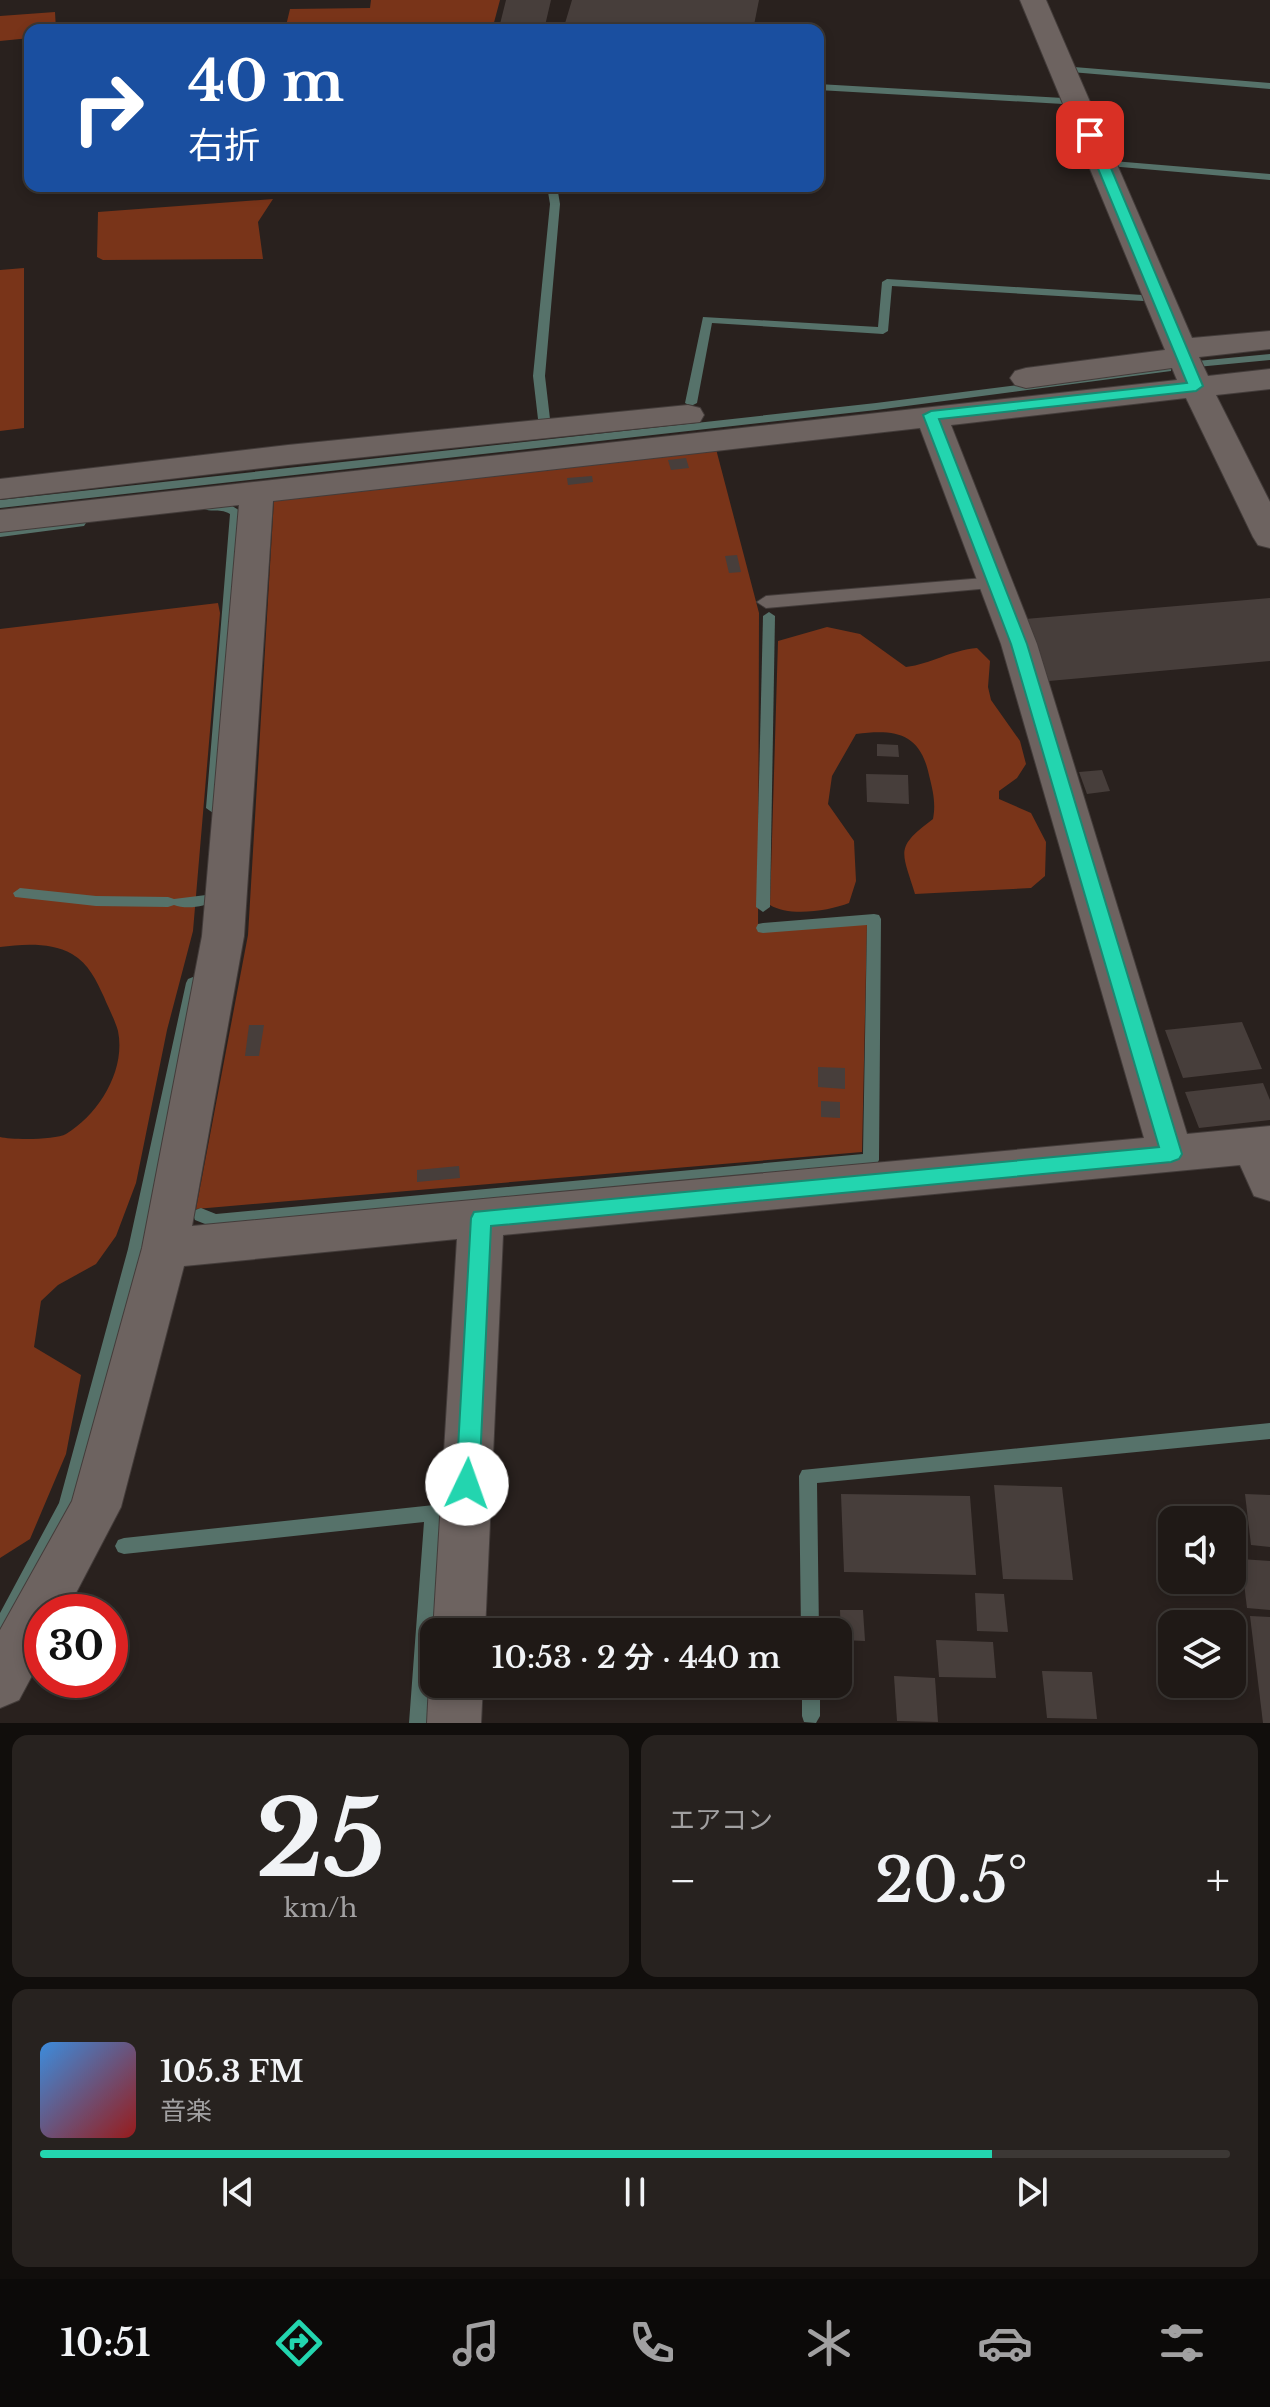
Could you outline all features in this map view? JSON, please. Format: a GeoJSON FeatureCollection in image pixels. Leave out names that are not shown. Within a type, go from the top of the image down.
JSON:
{"type":"FeatureCollection","features":[{"type":"Feature","properties":{"kind":"street"},"geometry":{"type":"LineString","coordinates":[[1039,1],[1186,364],[1270,537]]}},
{"type":"Feature","properties":{"kind":"street"},"geometry":{"type":"LineString","coordinates":[[0,521],[931,415],[1186,364],[1270,340]]}},
{"type":"Feature","properties":{"kind":"street"},"geometry":{"type":"LineString","coordinates":[[0,489],[288,455],[1186,364],[1270,379]]}},
{"type":"Feature","properties":{"kind":"street"},"geometry":{"type":"LineString","coordinates":[[931,415],[1019,644],[1171,1154]]}},
{"type":"Feature","properties":{"kind":"street"},"geometry":{"type":"LineString","coordinates":[[0,1682],[96,1507],[165,1248],[223,936],[257,490]]}},
{"type":"Feature","properties":{"kind":"street"},"geometry":{"type":"LineString","coordinates":[[165,1248],[1171,1154],[1265,1158]]}},
{"type":"Feature","properties":{"kind":"street"},"geometry":{"type":"LineString","coordinates":[[460,1618],[481,1218]]}},
{"type":"Feature","properties":{"kind":"street"},"geometry":{"type":"LineString","coordinates":[[454,1723],[455,1698]]}},
{"type":"Feature","properties":{"kind":"lane"},"geometry":{"type":"LineString","coordinates":[[766,602],[996,583]]}},
{"type":"Feature","properties":{"kind":"shaded area"},"geometry":{"type":"Polygon","coordinates":[[[371,0],[500,0],[494,24],[286,24],[290,9],[370,8],[371,0]]]}},
{"type":"Feature","properties":{"kind":"shaded area"},"geometry":{"type":"Polygon","coordinates":[[[55,12],[56,24],[24,24],[24,39],[0,41],[0,16],[55,12]]]}},
{"type":"Feature","properties":{"kind":"shaded area"},"geometry":{"type":"Polygon","coordinates":[[[273,199],[258,222],[263,259],[103,260],[97,257],[98,212],[273,199]]]}},
{"type":"Feature","properties":{"kind":"shaded area"},"geometry":{"type":"Polygon","coordinates":[[[24,268],[24,428],[0,431],[0,270],[24,268]]]}},
{"type":"Feature","properties":{"kind":"shaded area"},"geometry":{"type":"Polygon","coordinates":[[[716,449],[759,613],[758,932],[867,923],[862,1152],[196,1209],[248,935],[274,499],[716,449]]]}},
{"type":"Feature","properties":{"kind":"shaded area"},"geometry":{"type":"Polygon","coordinates":[[[218,603],[220,613],[193,931],[167,1030],[136,1183],[116,1236],[96,1264],[58,1285],[41,1301],[34,1347],[81,1375],[66,1454],[30,1539],[0,1558],[0,1137],[53,1137],[66,1134],[78,1125],[107,1090],[118,1061],[119,1046],[117,1027],[101,991],[78,958],[64,950],[46,946],[0,947],[0,629],[218,603]]]}},
{"type":"Feature","properties":{"kind":"shaded area"},"geometry":{"type":"Polygon","coordinates":[[[827,627],[860,634],[906,667],[977,648],[990,661],[988,687],[991,700],[1020,741],[1026,764],[1017,778],[999,791],[999,799],[1031,813],[1046,842],[1045,876],[1031,888],[915,894],[904,851],[912,837],[933,819],[933,792],[919,750],[904,737],[883,732],[856,734],[832,776],[828,804],[854,841],[856,881],[849,903],[809,912],[788,911],[770,905],[778,641],[827,627]]]}},
{"type":"Feature","properties":{"kind":"building"},"geometry":{"type":"Polygon","coordinates":[[[506,0],[551,0],[545,24],[500,24],[506,0]]]}},
{"type":"Feature","properties":{"kind":"building"},"geometry":{"type":"Polygon","coordinates":[[[572,0],[759,0],[754,24],[565,24],[572,0]]]}},
{"type":"Feature","properties":{"kind":"building"},"geometry":{"type":"Polygon","coordinates":[[[686,458],[689,468],[671,470],[668,460],[686,458]]]}},
{"type":"Feature","properties":{"kind":"building"},"geometry":{"type":"Polygon","coordinates":[[[592,476],[593,482],[568,485],[567,478],[592,476]]]}},
{"type":"Feature","properties":{"kind":"building"},"geometry":{"type":"Polygon","coordinates":[[[737,555],[741,572],[729,573],[725,556],[737,555]]]}},
{"type":"Feature","properties":{"kind":"building"},"geometry":{"type":"Polygon","coordinates":[[[1270,598],[1270,661],[1049,681],[1025,619],[1270,598]]]}},
{"type":"Feature","properties":{"kind":"building"},"geometry":{"type":"Polygon","coordinates":[[[877,744],[898,745],[899,757],[877,756],[877,744]]]}},
{"type":"Feature","properties":{"kind":"building"},"geometry":{"type":"Polygon","coordinates":[[[1102,770],[1110,791],[1087,794],[1079,772],[1102,770]]]}},
{"type":"Feature","properties":{"kind":"building"},"geometry":{"type":"Polygon","coordinates":[[[866,774],[908,775],[909,804],[867,802],[866,774]]]}},
{"type":"Feature","properties":{"kind":"building"},"geometry":{"type":"Polygon","coordinates":[[[1242,1022],[1262,1069],[1183,1078],[1165,1030],[1242,1022]]]}},
{"type":"Feature","properties":{"kind":"building"},"geometry":{"type":"Polygon","coordinates":[[[249,1025],[264,1025],[259,1056],[245,1056],[249,1025]]]}},
{"type":"Feature","properties":{"kind":"building"},"geometry":{"type":"Polygon","coordinates":[[[818,1067],[845,1068],[845,1089],[818,1087],[818,1067]]]}},
{"type":"Feature","properties":{"kind":"building"},"geometry":{"type":"Polygon","coordinates":[[[1263,1083],[1270,1100],[1270,1120],[1199,1128],[1185,1092],[1263,1083]]]}},
{"type":"Feature","properties":{"kind":"building"},"geometry":{"type":"Polygon","coordinates":[[[821,1101],[840,1102],[840,1118],[821,1117],[821,1101]]]}},
{"type":"Feature","properties":{"kind":"building"},"geometry":{"type":"Polygon","coordinates":[[[459,1166],[460,1178],[417,1182],[417,1170],[459,1166]]]}},
{"type":"Feature","properties":{"kind":"building"},"geometry":{"type":"Polygon","coordinates":[[[994,1485],[1062,1487],[1073,1580],[1003,1579],[994,1485]]]}},
{"type":"Feature","properties":{"kind":"building"},"geometry":{"type":"Polygon","coordinates":[[[841,1494],[970,1496],[976,1575],[844,1572],[841,1494]]]}},
{"type":"Feature","properties":{"kind":"building"},"geometry":{"type":"Polygon","coordinates":[[[1245,1494],[1270,1495],[1270,1547],[1251,1545],[1245,1494]]]}},
{"type":"Feature","properties":{"kind":"building"},"geometry":{"type":"Polygon","coordinates":[[[1246,1559],[1270,1561],[1270,1610],[1247,1608],[1246,1559]]]}},
{"type":"Feature","properties":{"kind":"building"},"geometry":{"type":"Polygon","coordinates":[[[975,1593],[1004,1594],[1008,1632],[977,1631],[975,1593]]]}},
{"type":"Feature","properties":{"kind":"building"},"geometry":{"type":"Polygon","coordinates":[[[840,1610],[863,1610],[865,1641],[852,1640],[852,1618],[840,1618],[840,1610]]]}},
{"type":"Feature","properties":{"kind":"building"},"geometry":{"type":"Polygon","coordinates":[[[1250,1616],[1270,1617],[1270,1723],[1263,1723],[1250,1616]]]}},
{"type":"Feature","properties":{"kind":"building"},"geometry":{"type":"Polygon","coordinates":[[[936,1640],[993,1642],[996,1678],[939,1677],[936,1640]]]}},
{"type":"Feature","properties":{"kind":"building"},"geometry":{"type":"Polygon","coordinates":[[[1042,1671],[1092,1672],[1097,1719],[1047,1718],[1042,1671]]]}},
{"type":"Feature","properties":{"kind":"building"},"geometry":{"type":"Polygon","coordinates":[[[894,1676],[935,1678],[938,1722],[897,1721],[894,1676]]]}},
{"type":"Feature","properties":{"kind":"waterway"},"geometry":{"type":"LineString","coordinates":[[1074,70],[1270,86]]}},
{"type":"Feature","properties":{"kind":"waterway"},"geometry":{"type":"LineString","coordinates":[[824,87],[1063,101]]}},
{"type":"Feature","properties":{"kind":"waterway"},"geometry":{"type":"LineString","coordinates":[[1113,164],[1270,177]]}},
{"type":"Feature","properties":{"kind":"waterway"},"geometry":{"type":"LineString","coordinates":[[544,419],[539,376],[555,204],[553,192]]}},
{"type":"Feature","properties":{"kind":"waterway"},"geometry":{"type":"LineString","coordinates":[[691,403],[707,319],[883,331],[887,282],[1143,298]]}},
{"type":"Feature","properties":{"kind":"waterway"},"geometry":{"type":"LineString","coordinates":[[1197,364],[1270,357]]}},
{"type":"Feature","properties":{"kind":"waterway"},"geometry":{"type":"LineString","coordinates":[[0,504],[876,407],[1167,369]]}},
{"type":"Feature","properties":{"kind":"waterway"},"geometry":{"type":"LineString","coordinates":[[208,507],[224,505],[236,512],[213,808]]}},
{"type":"Feature","properties":{"kind":"waterway"},"geometry":{"type":"LineString","coordinates":[[0,533],[80,523]]}},
{"type":"Feature","properties":{"kind":"waterway"},"geometry":{"type":"LineString","coordinates":[[763,907],[769,616]]}},
{"type":"Feature","properties":{"kind":"waterway"},"geometry":{"type":"LineString","coordinates":[[20,893],[96,901],[168,902]]}},
{"type":"Feature","properties":{"kind":"waterway"},"geometry":{"type":"LineString","coordinates":[[179,902],[206,900]]}},
{"type":"Feature","properties":{"kind":"waterway"},"geometry":{"type":"LineString","coordinates":[[201,1215],[215,1221],[871,1160],[874,919],[763,928]]}},
{"type":"Feature","properties":{"kind":"waterway"},"geometry":{"type":"LineString","coordinates":[[0,1631],[67,1505],[136,1249],[193,983]]}},
{"type":"Feature","properties":{"kind":"waterway"},"geometry":{"type":"LineString","coordinates":[[810,1618],[808,1476],[1270,1431]]}},
{"type":"Feature","properties":{"kind":"waterway"},"geometry":{"type":"LineString","coordinates":[[124,1546],[434,1513],[418,1723]]}},
{"type":"Feature","properties":{"kind":"waterway"},"geometry":{"type":"LineString","coordinates":[[811,1698],[811,1716]]}},
{"type":"Feature","properties":{"kind":"route"},"geometry":{"type":"LineString","coordinates":[[467,1484],[481,1218],[1171,1154],[1019,644],[931,415],[1196,386],[1090,135]]}}]}
